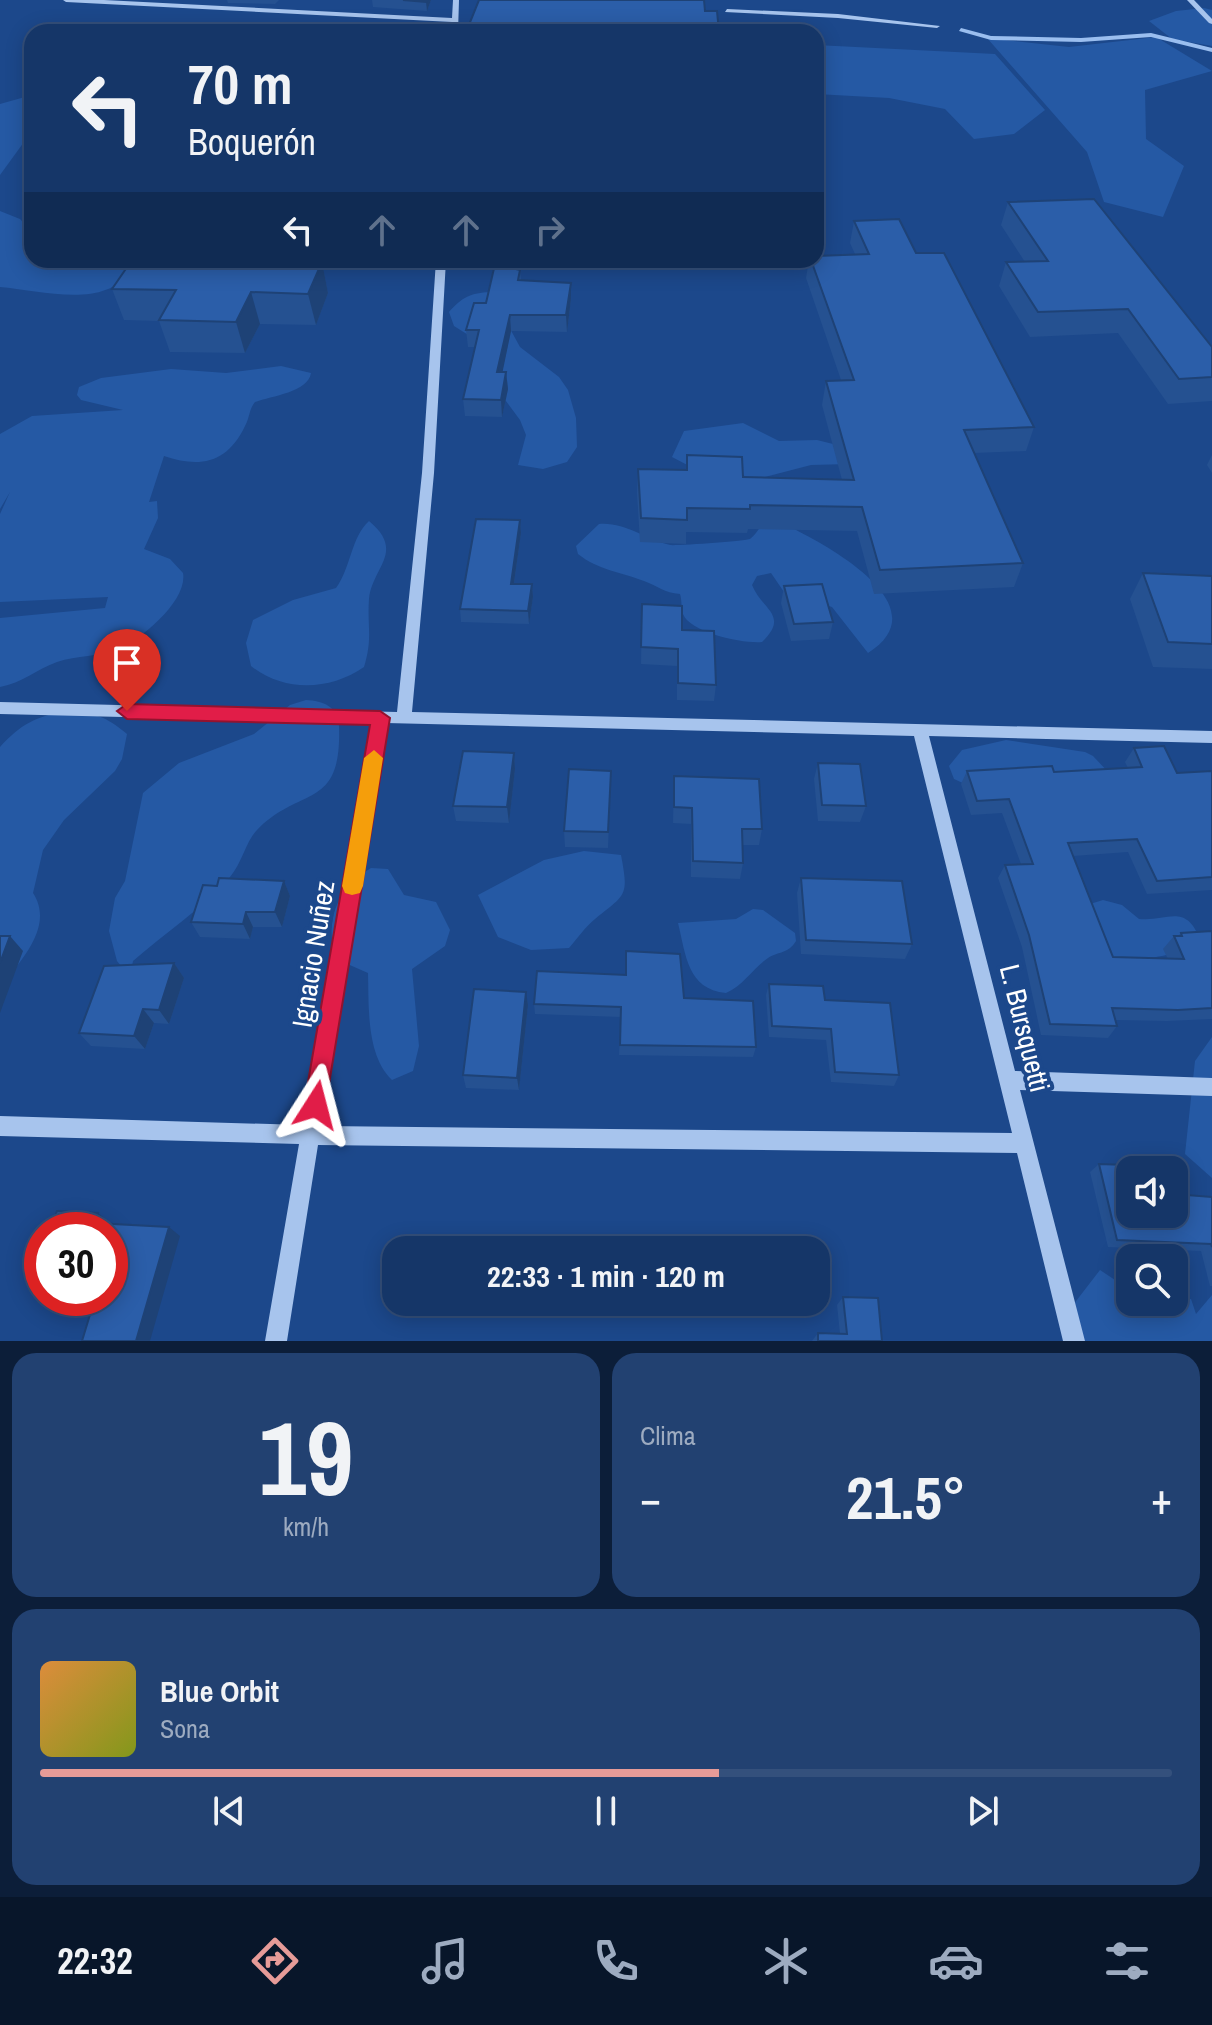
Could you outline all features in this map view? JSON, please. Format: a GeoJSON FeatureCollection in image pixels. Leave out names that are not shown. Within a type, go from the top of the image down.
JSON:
{"type":"FeatureCollection","features":[{"type":"Feature","properties":{"kind":"street"},"geometry":{"type":"LineString","coordinates":[[66,0],[455,20]]}},
{"type":"Feature","properties":{"kind":"street"},"geometry":{"type":"LineString","coordinates":[[455,24],[456,0]]}},
{"type":"Feature","properties":{"kind":"street"},"geometry":{"type":"LineString","coordinates":[[1190,0],[1211,22]]}},
{"type":"Feature","properties":{"kind":"street"},"geometry":{"type":"LineString","coordinates":[[727,11],[837,12],[937,26]]}},
{"type":"Feature","properties":{"kind":"street"},"geometry":{"type":"LineString","coordinates":[[404,718],[428,473],[441,268]]}},
{"type":"Feature","properties":{"kind":"street"},"geometry":{"type":"LineString","coordinates":[[0,708],[1212,737]]}},
{"type":"Feature","properties":{"kind":"street","name":"Ignacio Nuñez"},"geometry":{"type":"LineString","coordinates":[[276,1341],[380,718]]}},
{"type":"Feature","properties":{"kind":"street","name":"L. Bursquetti"},"geometry":{"type":"LineString","coordinates":[[920,729],[1074,1341]]}},
{"type":"Feature","properties":{"kind":"street"},"geometry":{"type":"LineString","coordinates":[[1009,1080],[1212,1087]]}},
{"type":"Feature","properties":{"kind":"street"},"geometry":{"type":"LineString","coordinates":[[0,1126],[311,1135],[1024,1143]]}},
{"type":"Feature","properties":{"kind":"shaded area"},"geometry":{"type":"Polygon","coordinates":[[[1212,10],[1212,46],[1172,39],[1149,21],[1176,11],[1212,10]]]}},
{"type":"Feature","properties":{"kind":"shaded area"},"geometry":{"type":"Polygon","coordinates":[[[1156,37],[1212,71],[1145,90],[1146,139],[1184,166],[1163,217],[1104,202],[1087,152],[987,38],[1069,47],[1156,37]]]}},
{"type":"Feature","properties":{"kind":"shaded area"},"geometry":{"type":"Polygon","coordinates":[[[824,45],[995,54],[1045,110],[1014,134],[974,139],[945,109],[889,98],[824,94],[824,45]]]}},
{"type":"Feature","properties":{"kind":"shaded area"},"geometry":{"type":"Polygon","coordinates":[[[24,97],[24,142],[0,175],[0,104],[24,97]]]}},
{"type":"Feature","properties":{"kind":"shaded area"},"geometry":{"type":"Polygon","coordinates":[[[0,211],[24,223],[24,268],[128,268],[129,271],[118,283],[88,294],[52,294],[0,287],[0,211]]]}},
{"type":"Feature","properties":{"kind":"shaded area"},"geometry":{"type":"Polygon","coordinates":[[[490,292],[520,347],[559,377],[568,390],[576,418],[577,447],[567,462],[543,469],[518,465],[526,435],[520,420],[473,356],[481,343],[454,326],[449,312],[454,307],[467,297],[490,292]]]}},
{"type":"Feature","properties":{"kind":"shaded area"},"geometry":{"type":"Polygon","coordinates":[[[281,366],[311,373],[296,389],[255,402],[238,439],[221,455],[200,462],[164,456],[149,502],[157,501],[158,518],[144,549],[170,559],[183,573],[183,584],[171,606],[139,637],[118,649],[57,662],[0,687],[0,618],[105,608],[108,597],[0,602],[0,514],[10,492],[0,509],[0,434],[32,416],[123,410],[81,400],[77,395],[79,387],[101,378],[171,369],[226,373],[281,366]]]}},
{"type":"Feature","properties":{"kind":"shaded area"},"geometry":{"type":"Polygon","coordinates":[[[743,423],[779,441],[817,440],[841,446],[849,464],[811,465],[761,478],[697,470],[672,457],[684,431],[743,423]]]}},
{"type":"Feature","properties":{"kind":"shaded area"},"geometry":{"type":"Polygon","coordinates":[[[771,518],[840,555],[883,593],[892,613],[888,634],[868,653],[832,607],[784,592],[771,573],[757,576],[752,585],[771,613],[774,625],[762,642],[743,641],[696,627],[683,614],[680,594],[594,564],[578,554],[576,546],[599,524],[626,528],[675,545],[750,539],[771,518]]]}},
{"type":"Feature","properties":{"kind":"shaded area"},"geometry":{"type":"Polygon","coordinates":[[[369,521],[380,532],[386,551],[371,588],[369,640],[364,667],[336,681],[307,685],[278,680],[251,666],[246,643],[253,620],[293,600],[336,588],[358,535],[369,521]]]}},
{"type":"Feature","properties":{"kind":"shaded area"},"geometry":{"type":"Polygon","coordinates":[[[306,700],[328,706],[338,719],[338,753],[334,772],[316,793],[273,816],[257,830],[230,877],[133,961],[130,977],[117,961],[109,931],[115,898],[125,881],[143,793],[179,763],[254,734],[290,705],[306,700]]]}},
{"type":"Feature","properties":{"kind":"shaded area"},"geometry":{"type":"Polygon","coordinates":[[[65,711],[99,716],[127,734],[122,759],[115,771],[64,820],[43,850],[33,893],[39,906],[38,931],[25,955],[0,988],[0,747],[29,723],[65,711]]]}},
{"type":"Feature","properties":{"kind":"shaded area"},"geometry":{"type":"Polygon","coordinates":[[[1006,740],[1085,752],[1111,775],[978,790],[954,779],[949,766],[962,750],[1006,740]]]}},
{"type":"Feature","properties":{"kind":"shaded area"},"geometry":{"type":"Polygon","coordinates":[[[584,851],[621,855],[625,879],[619,899],[591,922],[569,948],[531,950],[498,937],[478,895],[544,860],[584,851]]]}},
{"type":"Feature","properties":{"kind":"shaded area"},"geometry":{"type":"Polygon","coordinates":[[[371,868],[388,869],[404,895],[436,902],[450,930],[445,946],[412,969],[419,1046],[413,1071],[392,1080],[377,1058],[373,1044],[368,973],[336,959],[333,945],[336,907],[350,885],[371,868]]]}},
{"type":"Feature","properties":{"kind":"shaded area"},"geometry":{"type":"Polygon","coordinates":[[[1103,900],[1122,905],[1139,919],[1182,917],[1195,928],[1200,940],[1179,951],[1156,957],[1109,959],[1077,908],[1103,900]]]}},
{"type":"Feature","properties":{"kind":"shaded area"},"geometry":{"type":"Polygon","coordinates":[[[753,909],[763,910],[795,933],[796,941],[787,950],[768,958],[726,993],[703,985],[690,968],[678,923],[736,919],[753,909]]]}},
{"type":"Feature","properties":{"kind":"shaded area"},"geometry":{"type":"Polygon","coordinates":[[[1212,1037],[1212,1178],[1185,1154],[1195,1061],[1212,1037]]]}},
{"type":"Feature","properties":{"kind":"shaded area"},"geometry":{"type":"Polygon","coordinates":[[[1100,1270],[1116,1281],[1116,1316],[1188,1316],[1188,1299],[1191,1299],[1196,1314],[1212,1295],[1212,1341],[1071,1341],[1073,1305],[1100,1270]]]}},
{"type":"Feature","properties":{"kind":"building"},"geometry":{"type":"Polygon","coordinates":[[[479,0],[704,0],[705,11],[717,11],[718,24],[469,24],[479,0]]]}},
{"type":"Feature","properties":{"kind":"building"},"geometry":{"type":"Polygon","coordinates":[[[1094,199],[1212,347],[1212,377],[1179,379],[1128,309],[1038,312],[1006,262],[1048,261],[1008,202],[1094,199]]]}},
{"type":"Feature","properties":{"kind":"building"},"geometry":{"type":"Polygon","coordinates":[[[899,219],[916,253],[944,253],[1034,427],[964,430],[1023,563],[880,570],[862,507],[750,505],[750,509],[687,508],[687,520],[641,518],[638,469],[687,470],[687,455],[742,457],[743,477],[854,480],[826,381],[854,380],[814,268],[824,268],[824,256],[869,254],[854,221],[899,219]]]}},
{"type":"Feature","properties":{"kind":"building"},"geometry":{"type":"Polygon","coordinates":[[[126,268],[319,268],[308,294],[251,292],[236,322],[159,320],[176,290],[112,289],[126,268]]]}},
{"type":"Feature","properties":{"kind":"building"},"geometry":{"type":"Polygon","coordinates":[[[494,268],[520,270],[518,280],[571,283],[566,315],[510,315],[497,372],[506,372],[501,400],[463,399],[479,330],[466,330],[474,303],[486,303],[494,268]]]}},
{"type":"Feature","properties":{"kind":"building"},"geometry":{"type":"Polygon","coordinates":[[[476,519],[520,520],[511,584],[532,584],[528,611],[460,609],[476,519]]]}},
{"type":"Feature","properties":{"kind":"building"},"geometry":{"type":"Polygon","coordinates":[[[1143,573],[1212,576],[1212,644],[1168,642],[1143,573]]]}},
{"type":"Feature","properties":{"kind":"building"},"geometry":{"type":"Polygon","coordinates":[[[822,584],[833,622],[794,624],[784,586],[822,584]]]}},
{"type":"Feature","properties":{"kind":"building"},"geometry":{"type":"Polygon","coordinates":[[[642,604],[682,606],[682,630],[714,631],[716,685],[678,683],[678,649],[641,647],[642,604]]]}},
{"type":"Feature","properties":{"kind":"building"},"geometry":{"type":"Polygon","coordinates":[[[1164,746],[1177,773],[1212,771],[1212,877],[1157,881],[1137,839],[1068,843],[1113,957],[1184,959],[1174,936],[1212,931],[1212,1008],[1112,1008],[1117,1026],[1050,1024],[1029,935],[1005,865],[1033,864],[1009,799],[977,801],[967,771],[1052,766],[1054,772],[1142,767],[1134,748],[1164,746]]]}},
{"type":"Feature","properties":{"kind":"building"},"geometry":{"type":"Polygon","coordinates":[[[463,751],[514,753],[507,807],[453,806],[463,751]]]}},
{"type":"Feature","properties":{"kind":"building"},"geometry":{"type":"Polygon","coordinates":[[[818,763],[860,764],[866,806],[822,805],[818,763]]]}},
{"type":"Feature","properties":{"kind":"building"},"geometry":{"type":"Polygon","coordinates":[[[569,769],[611,771],[608,832],[564,831],[569,769]]]}},
{"type":"Feature","properties":{"kind":"building"},"geometry":{"type":"Polygon","coordinates":[[[674,776],[759,779],[762,829],[742,829],[743,863],[693,861],[692,808],[674,807],[674,776]]]}},
{"type":"Feature","properties":{"kind":"building"},"geometry":{"type":"Polygon","coordinates":[[[219,878],[284,881],[275,912],[246,912],[243,924],[191,922],[203,885],[217,886],[219,878]]]}},
{"type":"Feature","properties":{"kind":"building"},"geometry":{"type":"Polygon","coordinates":[[[801,878],[902,881],[912,944],[806,940],[801,878]]]}},
{"type":"Feature","properties":{"kind":"building"},"geometry":{"type":"Polygon","coordinates":[[[0,936],[10,936],[0,963],[0,936]]]}},
{"type":"Feature","properties":{"kind":"building"},"geometry":{"type":"Polygon","coordinates":[[[626,951],[680,954],[684,998],[753,1001],[756,1047],[620,1045],[621,1007],[534,1004],[537,971],[626,975],[626,951]]]}},
{"type":"Feature","properties":{"kind":"building"},"geometry":{"type":"Polygon","coordinates":[[[174,963],[159,1010],[143,1009],[134,1036],[79,1033],[104,966],[174,963]]]}},
{"type":"Feature","properties":{"kind":"building"},"geometry":{"type":"Polygon","coordinates":[[[769,984],[823,986],[825,1000],[890,1003],[899,1075],[835,1072],[831,1029],[772,1026],[769,984]]]}},
{"type":"Feature","properties":{"kind":"building"},"geometry":{"type":"Polygon","coordinates":[[[474,989],[526,992],[517,1078],[463,1075],[474,989]]]}},
{"type":"Feature","properties":{"kind":"building"},"geometry":{"type":"Polygon","coordinates":[[[1099,1164],[1116,1165],[1116,1228],[1188,1228],[1188,1195],[1212,1197],[1212,1247],[1211,1244],[1117,1240],[1099,1164]]]}},
{"type":"Feature","properties":{"kind":"building"},"geometry":{"type":"Polygon","coordinates":[[[128,1225],[169,1227],[136,1341],[82,1341],[90,1316],[128,1316],[128,1225]]]}},
{"type":"Feature","properties":{"kind":"building"},"geometry":{"type":"Polygon","coordinates":[[[843,1297],[878,1298],[882,1341],[818,1341],[818,1333],[847,1334],[843,1297]]]}},
{"type":"Feature","properties":{"kind":"waterway"},"geometry":{"type":"LineString","coordinates":[[961,30],[991,38],[1081,40],[1151,35],[1212,50]]}},
{"type":"Feature","properties":{"kind":"slow traffic"},"geometry":{"type":"LineString","coordinates":[[352,886],[374,758]]}},
{"type":"Feature","properties":{"kind":"route"},"geometry":{"type":"LineString","coordinates":[[127,711],[380,718],[316,1105]]}}]}
